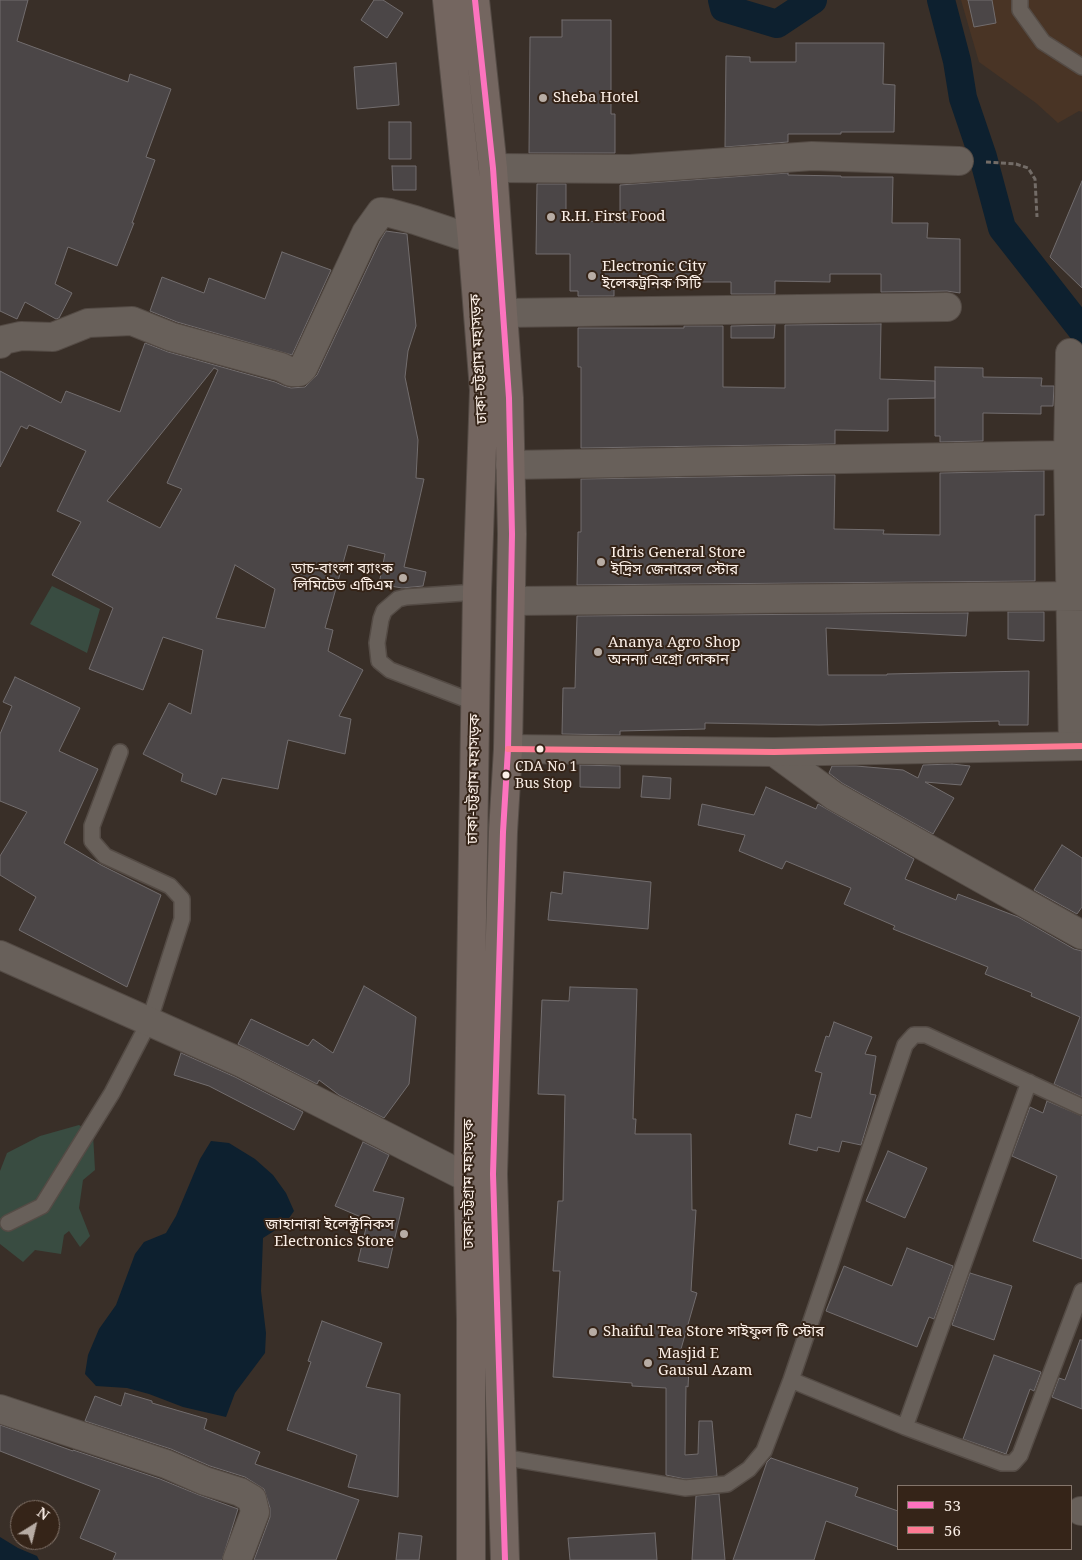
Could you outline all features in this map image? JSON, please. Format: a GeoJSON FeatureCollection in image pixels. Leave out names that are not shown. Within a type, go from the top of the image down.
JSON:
{"type":"FeatureCollection","features":[{"type":"Feature","properties":{"kind":"highway","name":"ঢাকা-চট্টগ্রাম মহাসড়ক"},"geometry":{"type":"LineString","coordinates":[[447,0],[472,240],[484,390],[477,592],[468,1178],[471,1330],[471,1560]]}},
{"type":"Feature","properties":{"kind":"highway","name":"ঢাকা-চট্টগ্রাম মহাসড়ক"},"geometry":{"type":"LineString","coordinates":[[475,0],[493,168],[509,398],[512,534],[508,749],[503,832],[493,1174],[505,1560]]}},
{"type":"Feature","properties":{"kind":"street"},"geometry":{"type":"LineString","coordinates":[[493,168],[630,169],[812,156],[959,161]]}},
{"type":"Feature","properties":{"kind":"street"},"geometry":{"type":"LineString","coordinates":[[0,344],[3,340],[21,336],[53,338],[88,323],[132,321],[172,337],[273,365],[291,372],[298,372],[302,368],[366,234],[381,212],[415,220],[472,240]]}},
{"type":"Feature","properties":{"kind":"street"},"geometry":{"type":"LineString","coordinates":[[503,313],[947,307]]}},
{"type":"Feature","properties":{"kind":"street"},"geometry":{"type":"LineString","coordinates":[[508,749],[774,752],[1078,746],[1076,596],[1068,455],[1070,353]]}},
{"type":"Feature","properties":{"kind":"street"},"geometry":{"type":"LineString","coordinates":[[510,465],[1068,455]]}},
{"type":"Feature","properties":{"kind":"street"},"geometry":{"type":"LineString","coordinates":[[511,601],[1076,596]]}},
{"type":"Feature","properties":{"kind":"street"},"geometry":{"type":"LineString","coordinates":[[774,752],[834,796],[1082,934]]}},
{"type":"Feature","properties":{"kind":"street"},"geometry":{"type":"LineString","coordinates":[[0,955],[242,1063],[468,1178]]}},
{"type":"Feature","properties":{"kind":"street"},"geometry":{"type":"LineString","coordinates":[[0,1409],[166,1464],[252,1498],[255,1512],[237,1560]]}},
{"type":"Feature","properties":{"kind":"lane"},"geometry":{"type":"LineString","coordinates":[[1020,0],[1020,10],[1043,42],[1082,67]]}},
{"type":"Feature","properties":{"kind":"lane"},"geometry":{"type":"LineString","coordinates":[[476,703],[390,670],[379,661],[377,643],[380,619],[384,611],[398,599],[477,592]]}},
{"type":"Feature","properties":{"kind":"lane"},"geometry":{"type":"LineString","coordinates":[[8,1223],[42,1206],[112,1093],[149,1022],[182,919],[182,900],[170,886],[105,856],[92,841],[92,826],[120,752]]}},
{"type":"Feature","properties":{"kind":"lane"},"geometry":{"type":"LineString","coordinates":[[502,1457],[685,1488],[727,1484],[749,1469],[764,1451],[791,1380],[905,1045],[914,1035],[926,1035],[1082,1107]]}},
{"type":"Feature","properties":{"kind":"lane"},"geometry":{"type":"LineString","coordinates":[[905,1426],[1029,1082]]}},
{"type":"Feature","properties":{"kind":"lane"},"geometry":{"type":"LineString","coordinates":[[791,1380],[905,1426],[1002,1462],[1013,1463],[1020,1455],[1082,1291]]}},
{"type":"Feature","properties":{"kind":"path"},"geometry":{"type":"LineString","coordinates":[[1016,164],[1028,168],[1035,179],[1037,217]]}},
{"type":"Feature","properties":{"kind":"shaded area"},"geometry":{"type":"Polygon","coordinates":[[[961,0],[1082,0],[1082,112],[1079,111],[1058,123],[1036,103],[979,62],[961,0]]]}},
{"type":"Feature","properties":{"kind":"green space"},"geometry":{"type":"Polygon","coordinates":[[[52,586],[100,609],[87,653],[30,624],[52,586]]]}},
{"type":"Feature","properties":{"kind":"green space"},"geometry":{"type":"Polygon","coordinates":[[[79,1125],[93,1134],[95,1170],[83,1180],[79,1208],[90,1236],[80,1247],[69,1231],[64,1235],[61,1254],[35,1250],[23,1262],[0,1244],[0,1171],[7,1153],[40,1136],[79,1125]]]}},
{"type":"Feature","properties":{"kind":"water"},"geometry":{"type":"Polygon","coordinates":[[[211,1141],[229,1143],[255,1159],[273,1175],[286,1193],[294,1211],[285,1224],[263,1238],[261,1291],[266,1333],[265,1353],[235,1393],[226,1417],[183,1407],[127,1388],[96,1386],[85,1374],[88,1355],[99,1329],[116,1305],[135,1254],[144,1242],[166,1233],[176,1216],[200,1159],[211,1141]]]}},
{"type":"Feature","properties":{"kind":"water"},"geometry":{"type":"Polygon","coordinates":[[[0,1537],[10,1543],[10,1550],[23,1550],[37,1556],[39,1560],[0,1560],[0,1537]]]}},
{"type":"Feature","properties":{"kind":"building"},"geometry":{"type":"Polygon","coordinates":[[[0,0],[28,0],[17,41],[128,82],[130,74],[171,89],[146,157],[155,160],[117,266],[68,247],[55,284],[72,293],[59,318],[56,319],[25,302],[17,319],[0,311],[0,0]]]}},
{"type":"Feature","properties":{"kind":"building"},"geometry":{"type":"Polygon","coordinates":[[[374,0],[383,0],[403,13],[387,38],[361,20],[374,0]]]}},
{"type":"Feature","properties":{"kind":"building"},"geometry":{"type":"Polygon","coordinates":[[[968,0],[992,0],[996,23],[974,27],[968,0]]]}},
{"type":"Feature","properties":{"kind":"building"},"geometry":{"type":"Polygon","coordinates":[[[562,20],[611,20],[611,114],[615,114],[615,153],[529,153],[530,37],[562,37],[562,20]]]}},
{"type":"Feature","properties":{"kind":"building"},"geometry":{"type":"Polygon","coordinates":[[[796,43],[884,43],[883,84],[895,85],[894,132],[788,134],[788,142],[725,147],[726,56],[750,57],[750,62],[796,62],[796,43]]]}},
{"type":"Feature","properties":{"kind":"building"},"geometry":{"type":"Polygon","coordinates":[[[396,63],[399,105],[357,109],[354,67],[396,63]]]}},
{"type":"Feature","properties":{"kind":"building"},"geometry":{"type":"Polygon","coordinates":[[[389,122],[411,122],[411,159],[389,159],[389,122]]]}},
{"type":"Feature","properties":{"kind":"building"},"geometry":{"type":"Polygon","coordinates":[[[392,166],[416,166],[416,190],[393,190],[392,166]]]}},
{"type":"Feature","properties":{"kind":"building"},"geometry":{"type":"Polygon","coordinates":[[[788,173],[788,175],[893,177],[892,223],[928,223],[927,238],[960,239],[960,293],[947,291],[881,292],[881,274],[830,274],[830,282],[775,281],[775,294],[731,294],[731,282],[667,282],[667,287],[614,286],[614,296],[578,296],[578,291],[570,291],[570,254],[536,254],[537,184],[566,184],[566,221],[620,222],[620,185],[788,173]]]}},
{"type":"Feature","properties":{"kind":"building"},"geometry":{"type":"Polygon","coordinates":[[[1082,181],[1082,288],[1050,257],[1082,181]]]}},
{"type":"Feature","properties":{"kind":"building"},"geometry":{"type":"Polygon","coordinates":[[[386,231],[407,234],[416,326],[408,351],[405,377],[418,440],[416,478],[424,479],[404,567],[426,572],[423,586],[402,588],[379,584],[385,554],[348,545],[325,628],[333,630],[328,651],[363,670],[339,716],[351,719],[345,754],[288,740],[278,789],[222,778],[216,795],[181,781],[183,774],[143,754],[169,703],[191,714],[203,650],[163,637],[143,690],[89,669],[113,608],[52,575],[81,522],[57,511],[86,451],[29,425],[27,429],[21,426],[0,467],[0,371],[61,403],[66,391],[120,412],[145,343],[168,352],[291,388],[305,387],[317,375],[386,231]],[[214,368],[107,501],[160,528],[182,489],[167,483],[218,370],[214,368]],[[235,565],[216,618],[265,628],[275,589],[235,565]]]}},
{"type":"Feature","properties":{"kind":"building"},"geometry":{"type":"Polygon","coordinates":[[[282,252],[331,270],[292,355],[177,322],[150,311],[162,277],[204,293],[209,278],[265,299],[282,252]]]}},
{"type":"Feature","properties":{"kind":"building"},"geometry":{"type":"Polygon","coordinates":[[[881,324],[880,379],[935,381],[935,398],[888,399],[888,431],[835,430],[835,444],[581,448],[581,367],[578,367],[578,328],[723,326],[723,387],[785,388],[785,325],[881,324]]]}},
{"type":"Feature","properties":{"kind":"building"},"geometry":{"type":"Polygon","coordinates":[[[775,325],[774,338],[731,338],[731,326],[775,325]]]}},
{"type":"Feature","properties":{"kind":"building"},"geometry":{"type":"Polygon","coordinates":[[[935,367],[983,368],[983,377],[1042,378],[1041,386],[1054,386],[1053,406],[1041,406],[1041,414],[983,413],[983,441],[940,442],[940,436],[935,436],[935,367]]]}},
{"type":"Feature","properties":{"kind":"building"},"geometry":{"type":"Polygon","coordinates":[[[1044,471],[1044,515],[1035,515],[1035,581],[577,585],[578,532],[581,532],[581,479],[835,475],[834,529],[884,530],[883,534],[940,535],[940,473],[1044,471]]]}},
{"type":"Feature","properties":{"kind":"building"},"geometry":{"type":"Polygon","coordinates":[[[1008,612],[1044,612],[1044,641],[1008,639],[1008,612]]]}},
{"type":"Feature","properties":{"kind":"building"},"geometry":{"type":"Polygon","coordinates":[[[968,613],[966,636],[826,628],[828,675],[1029,671],[1028,725],[999,725],[999,721],[819,725],[705,723],[705,729],[620,731],[620,735],[562,734],[563,688],[575,688],[577,616],[968,613]]]}},
{"type":"Feature","properties":{"kind":"building"},"geometry":{"type":"Polygon","coordinates":[[[15,677],[80,708],[59,751],[98,769],[64,843],[101,865],[161,895],[127,987],[19,930],[36,897],[0,875],[0,856],[27,812],[0,801],[0,734],[12,706],[3,702],[15,677]]]}},
{"type":"Feature","properties":{"kind":"building"},"geometry":{"type":"Polygon","coordinates":[[[952,764],[970,766],[961,785],[925,782],[954,798],[933,834],[842,783],[829,773],[832,766],[856,766],[903,770],[918,778],[923,765],[952,764]]]}},
{"type":"Feature","properties":{"kind":"building"},"geometry":{"type":"Polygon","coordinates":[[[580,765],[620,766],[620,788],[580,787],[580,765]]]}},
{"type":"Feature","properties":{"kind":"building"},"geometry":{"type":"Polygon","coordinates":[[[643,776],[671,778],[670,799],[641,797],[643,776]]]}},
{"type":"Feature","properties":{"kind":"building"},"geometry":{"type":"Polygon","coordinates":[[[766,787],[816,809],[818,804],[914,859],[905,879],[956,900],[958,894],[1018,917],[1074,949],[1082,951],[1082,1097],[1054,1084],[1080,1017],[1031,996],[1032,993],[985,974],[988,967],[893,929],[895,926],[844,904],[851,888],[786,861],[782,869],[739,851],[745,835],[698,825],[702,804],[754,815],[766,787]]]}},
{"type":"Feature","properties":{"kind":"building"},"geometry":{"type":"Polygon","coordinates":[[[1062,845],[1082,858],[1082,907],[1077,914],[1034,890],[1062,845]]]}},
{"type":"Feature","properties":{"kind":"building"},"geometry":{"type":"Polygon","coordinates":[[[564,872],[651,882],[648,929],[548,920],[551,892],[562,894],[564,872]]]}},
{"type":"Feature","properties":{"kind":"building"},"geometry":{"type":"Polygon","coordinates":[[[364,986],[416,1017],[409,1084],[384,1118],[339,1095],[319,1080],[317,1084],[238,1044],[251,1019],[308,1046],[313,1039],[333,1053],[364,986]]]}},
{"type":"Feature","properties":{"kind":"building"},"geometry":{"type":"Polygon","coordinates":[[[570,987],[637,989],[633,1119],[636,1119],[635,1134],[691,1134],[692,1210],[696,1210],[691,1291],[697,1293],[681,1349],[690,1349],[688,1387],[686,1386],[685,1455],[698,1454],[699,1421],[712,1421],[717,1476],[685,1479],[666,1475],[666,1388],[632,1386],[632,1383],[553,1377],[560,1271],[553,1271],[558,1201],[563,1201],[565,1095],[538,1094],[542,1000],[569,1001],[570,987]]]}},
{"type":"Feature","properties":{"kind":"building"},"geometry":{"type":"Polygon","coordinates":[[[834,1022],[872,1037],[865,1054],[876,1056],[870,1094],[876,1095],[861,1145],[842,1141],[839,1152],[818,1147],[817,1151],[789,1144],[796,1114],[811,1118],[822,1073],[815,1071],[826,1036],[829,1037],[834,1022]]]}},
{"type":"Feature","properties":{"kind":"building"},"geometry":{"type":"Polygon","coordinates":[[[181,1053],[235,1077],[303,1112],[294,1130],[209,1086],[174,1075],[181,1053]]]}},
{"type":"Feature","properties":{"kind":"building"},"geometry":{"type":"Polygon","coordinates":[[[1047,1101],[1082,1116],[1082,1259],[1033,1241],[1057,1176],[1012,1156],[1030,1107],[1043,1113],[1047,1101]]]}},
{"type":"Feature","properties":{"kind":"building"},"geometry":{"type":"Polygon","coordinates":[[[363,1142],[389,1155],[373,1191],[404,1198],[388,1268],[358,1261],[368,1220],[335,1206],[363,1142]]]}},
{"type":"Feature","properties":{"kind":"building"},"geometry":{"type":"Polygon","coordinates":[[[888,1151],[927,1168],[905,1218],[866,1201],[888,1151]]]}},
{"type":"Feature","properties":{"kind":"building"},"geometry":{"type":"Polygon","coordinates":[[[907,1248],[953,1266],[934,1319],[929,1317],[917,1347],[826,1311],[844,1266],[892,1286],[907,1248]]]}},
{"type":"Feature","properties":{"kind":"building"},"geometry":{"type":"Polygon","coordinates":[[[970,1273],[1012,1286],[994,1340],[952,1325],[970,1273]]]}},
{"type":"Feature","properties":{"kind":"building"},"geometry":{"type":"Polygon","coordinates":[[[322,1321],[382,1343],[366,1387],[400,1394],[398,1497],[348,1487],[357,1455],[287,1430],[311,1362],[308,1361],[322,1321]]]}},
{"type":"Feature","properties":{"kind":"building"},"geometry":{"type":"Polygon","coordinates":[[[1080,1340],[1082,1340],[1082,1409],[1052,1397],[1059,1378],[1065,1380],[1080,1340]]]}},
{"type":"Feature","properties":{"kind":"building"},"geometry":{"type":"Polygon","coordinates":[[[994,1355],[1041,1372],[1034,1391],[1030,1389],[1006,1454],[963,1439],[994,1355]]]}},
{"type":"Feature","properties":{"kind":"building"},"geometry":{"type":"Polygon","coordinates":[[[125,1393],[207,1419],[204,1429],[260,1452],[255,1464],[359,1500],[336,1560],[254,1560],[270,1517],[270,1508],[264,1489],[245,1477],[210,1466],[171,1449],[85,1421],[95,1396],[121,1406],[125,1393]]]}},
{"type":"Feature","properties":{"kind":"building"},"geometry":{"type":"Polygon","coordinates":[[[0,1425],[160,1479],[238,1509],[222,1560],[113,1560],[116,1553],[80,1538],[100,1490],[0,1451],[0,1425]]]}},
{"type":"Feature","properties":{"kind":"building"},"geometry":{"type":"Polygon","coordinates":[[[771,1458],[858,1488],[855,1496],[897,1511],[897,1547],[826,1521],[814,1560],[733,1560],[767,1462],[771,1458]]]}},
{"type":"Feature","properties":{"kind":"building"},"geometry":{"type":"Polygon","coordinates":[[[719,1494],[725,1560],[692,1560],[696,1496],[719,1494]]]}},
{"type":"Feature","properties":{"kind":"building"},"geometry":{"type":"Polygon","coordinates":[[[399,1533],[422,1536],[419,1560],[396,1560],[399,1533]]]}},
{"type":"Feature","properties":{"kind":"building"},"geometry":{"type":"Polygon","coordinates":[[[655,1533],[657,1560],[570,1560],[568,1538],[655,1533]]]}},
{"type":"Feature","properties":{"kind":"waterway"},"geometry":{"type":"LineString","coordinates":[[722,0],[724,8],[777,24],[813,0]]}},
{"type":"Feature","properties":{"kind":"waterway"},"geometry":{"type":"LineString","coordinates":[[941,0],[957,61],[963,98],[983,157],[1002,228],[1082,330]]}},
{"type":"Feature","properties":{"kind":"transit line","name":"53"},"geometry":{"type":"LineString","coordinates":[[475,0],[493,168],[509,398],[512,534],[508,749],[503,832],[493,1174],[505,1560]]}},
{"type":"Feature","properties":{"kind":"transit line","name":"56"},"geometry":{"type":"LineString","coordinates":[[508,749],[774,752],[1082,746]]}},
{"type":"Feature","properties":{"kind":"place","name":"Sheba Hotel"},"geometry":{"type":"Point","coordinates":[543,98]}},
{"type":"Feature","properties":{"kind":"place","name":"R.H. First Food"},"geometry":{"type":"Point","coordinates":[551,217]}},
{"type":"Feature","properties":{"kind":"place","name":"Electronic City ইলেকট্রনিক সিটি"},"geometry":{"type":"Point","coordinates":[592,276]}},
{"type":"Feature","properties":{"kind":"place","name":"Idris General Store ইদ্রিস জেনারেল স্টোর"},"geometry":{"type":"Point","coordinates":[601,562]}},
{"type":"Feature","properties":{"kind":"place","name":"ডাচ-বাংলা ব্যাংক লিমিটেড এটিএম"},"geometry":{"type":"Point","coordinates":[403,578]}},
{"type":"Feature","properties":{"kind":"place","name":"Ananya Agro Shop অনন্যা এগ্রো দোকান"},"geometry":{"type":"Point","coordinates":[598,652]}},
{"type":"Feature","properties":{"kind":"place","name":"CDA No 1 Bus Stop"},"geometry":{"type":"Point","coordinates":[506,775]}},
{"type":"Feature","properties":{"kind":"place","name":"জাহানারা ইলেক্ট্রনিকস Electronics Store"},"geometry":{"type":"Point","coordinates":[404,1234]}},
{"type":"Feature","properties":{"kind":"place","name":"Shaiful Tea Store সাইফুল টি স্টোর"},"geometry":{"type":"Point","coordinates":[593,1332]}},
{"type":"Feature","properties":{"kind":"place","name":"Masjid E Gausul Azam"},"geometry":{"type":"Point","coordinates":[648,1363]}}]}
